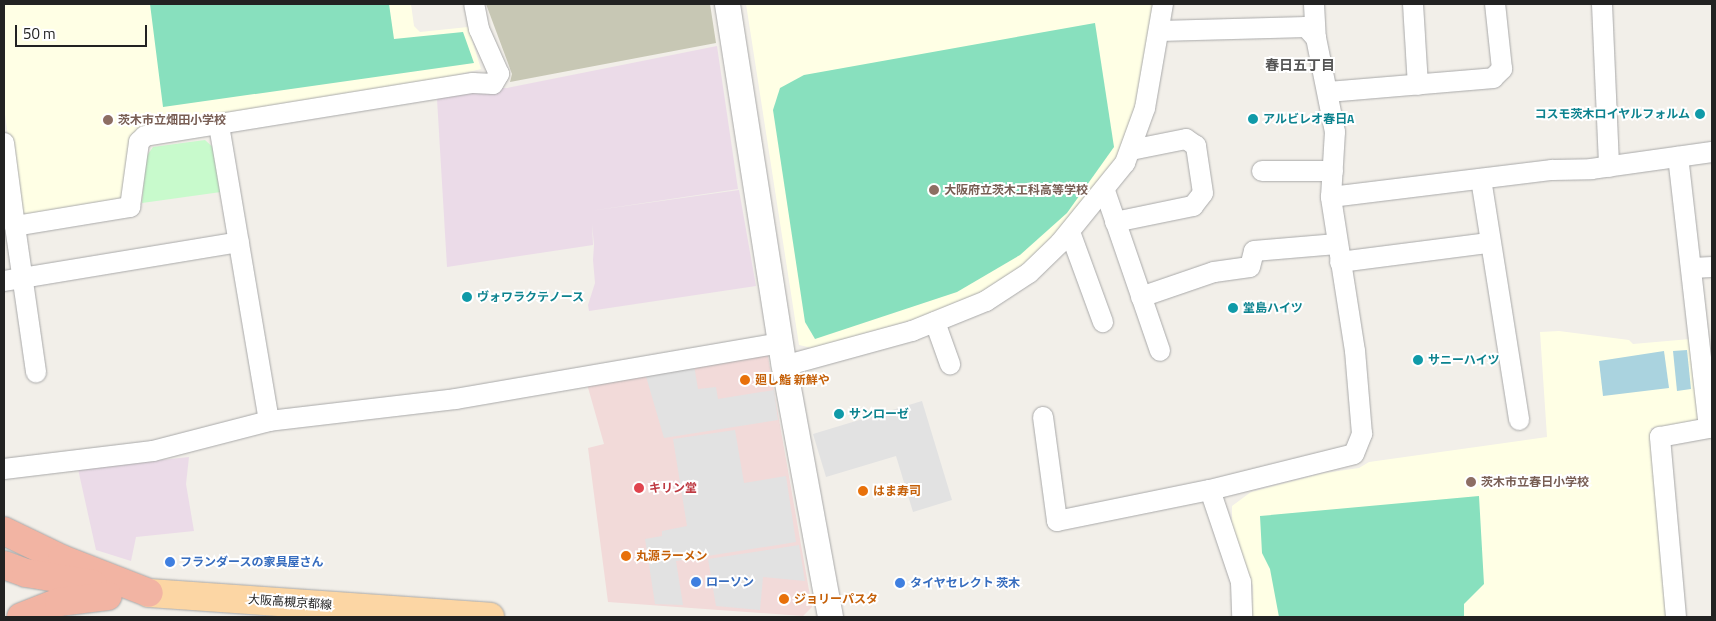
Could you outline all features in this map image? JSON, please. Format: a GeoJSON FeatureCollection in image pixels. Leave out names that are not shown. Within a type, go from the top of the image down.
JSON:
{"type":"FeatureCollection","features":[{"type":"Feature","properties":{"kind":"highway"},"geometry":{"type":"LineString","coordinates":[[4,531],[62,559],[149,593]]}},
{"type":"Feature","properties":{"kind":"highway"},"geometry":{"type":"LineString","coordinates":[[4,565],[26,573],[149,593]]}},
{"type":"Feature","properties":{"kind":"highway"},"geometry":{"type":"LineString","coordinates":[[30,615],[80,598],[149,593]]}},
{"type":"Feature","properties":{"kind":"main road","name":"大阪高槻京都線"},"geometry":{"type":"LineString","coordinates":[[149,593],[490,617]]}},
{"type":"Feature","properties":{"kind":"street"},"geometry":{"type":"LineString","coordinates":[[15,226],[130,207],[139,142],[145,136],[473,83],[493,84],[499,74],[479,30],[474,4]]}},
{"type":"Feature","properties":{"kind":"street"},"geometry":{"type":"LineString","coordinates":[[727,4],[782,355],[830,617]]}},
{"type":"Feature","properties":{"kind":"street"},"geometry":{"type":"LineString","coordinates":[[4,468],[153,452],[269,421],[456,399],[782,355],[935,322],[986,301],[1029,273],[1070,232],[1117,177],[1131,150],[1145,108],[1160,31],[1163,4]]}},
{"type":"Feature","properties":{"kind":"street"},"geometry":{"type":"LineString","coordinates":[[1043,417],[1057,521],[1210,490],[1354,454],[1362,434],[1355,351],[1330,197],[1335,132],[1316,38],[1314,4]]}},
{"type":"Feature","properties":{"kind":"street"},"geometry":{"type":"LineString","coordinates":[[1413,4],[1418,85]]}},
{"type":"Feature","properties":{"kind":"street"},"geometry":{"type":"LineString","coordinates":[[1328,92],[1494,78],[1502,69],[1495,4]]}},
{"type":"Feature","properties":{"kind":"street"},"geometry":{"type":"LineString","coordinates":[[1602,4],[1609,166]]}},
{"type":"Feature","properties":{"kind":"street"},"geometry":{"type":"LineString","coordinates":[[1160,31],[1306,27],[1316,38]]}},
{"type":"Feature","properties":{"kind":"street"},"geometry":{"type":"LineString","coordinates":[[219,124],[269,421]]}},
{"type":"Feature","properties":{"kind":"street"},"geometry":{"type":"LineString","coordinates":[[1115,222],[1193,206],[1203,194],[1196,146],[1186,139],[1131,150]]}},
{"type":"Feature","properties":{"kind":"street"},"geometry":{"type":"LineString","coordinates":[[4,143],[36,372]]}},
{"type":"Feature","properties":{"kind":"street"},"geometry":{"type":"LineString","coordinates":[[1330,197],[1609,166],[1712,152]]}},
{"type":"Feature","properties":{"kind":"street"},"geometry":{"type":"LineString","coordinates":[[1676,617],[1660,437],[1709,428],[1710,406],[1702,267],[1678,157]]}},
{"type":"Feature","properties":{"kind":"street"},"geometry":{"type":"LineString","coordinates":[[1262,171],[1333,170]]}},
{"type":"Feature","properties":{"kind":"street"},"geometry":{"type":"LineString","coordinates":[[1482,179],[1490,242],[1519,420]]}},
{"type":"Feature","properties":{"kind":"street"},"geometry":{"type":"LineString","coordinates":[[1105,191],[1160,351]]}},
{"type":"Feature","properties":{"kind":"street"},"geometry":{"type":"LineString","coordinates":[[1070,232],[1103,322]]}},
{"type":"Feature","properties":{"kind":"street"},"geometry":{"type":"LineString","coordinates":[[4,281],[239,242]]}},
{"type":"Feature","properties":{"kind":"street"},"geometry":{"type":"LineString","coordinates":[[1141,297],[1214,272],[1250,267],[1254,251],[1339,253],[1490,242]]}},
{"type":"Feature","properties":{"kind":"street"},"geometry":{"type":"LineString","coordinates":[[935,322],[950,364]]}},
{"type":"Feature","properties":{"kind":"street"},"geometry":{"type":"LineString","coordinates":[[1210,490],[1241,582],[1242,617]]}},
{"type":"Feature","properties":{"kind":"shaded area","name":"茨木市立畑田小学校"},"geometry":{"type":"Polygon","coordinates":[[[4,4],[411,4],[414,26],[420,32],[468,27],[481,69],[428,82],[140,133],[124,201],[25,217],[18,210],[4,107],[4,4]]]}},
{"type":"Feature","properties":{"kind":"shaded area"},"geometry":{"type":"Polygon","coordinates":[[[486,4],[710,4],[716,43],[510,82],[512,74],[486,4]]]}},
{"type":"Feature","properties":{"kind":"shaded area","name":"大阪府立茨木工科高等学校"},"geometry":{"type":"Polygon","coordinates":[[[746,4],[1155,4],[1137,117],[1117,161],[1070,218],[1025,264],[977,296],[909,321],[812,348],[799,345],[746,4]]]}},
{"type":"Feature","properties":{"kind":"shaded area"},"geometry":{"type":"Polygon","coordinates":[[[717,46],[738,189],[590,211],[739,190],[756,286],[589,311],[588,305],[595,283],[592,224],[593,245],[447,267],[437,99],[441,95],[462,88],[507,88],[717,46]]]}},
{"type":"Feature","properties":{"kind":"shaded area","name":"茨木市立春日小学校"},"geometry":{"type":"Polygon","coordinates":[[[1559,331],[1629,340],[1633,344],[1690,339],[1700,422],[1651,428],[1666,617],[1252,617],[1253,586],[1232,530],[1232,506],[1251,492],[1324,473],[1359,468],[1369,462],[1547,437],[1540,332],[1559,331]]]}},
{"type":"Feature","properties":{"kind":"shaded area"},"geometry":{"type":"Polygon","coordinates":[[[767,351],[812,607],[803,616],[608,602],[588,448],[604,444],[587,384],[767,351]]]}},
{"type":"Feature","properties":{"kind":"shaded area"},"geometry":{"type":"Polygon","coordinates":[[[694,365],[698,389],[716,387],[718,399],[774,390],[778,420],[664,438],[645,373],[694,365]]]}},
{"type":"Feature","properties":{"kind":"shaded area"},"geometry":{"type":"Polygon","coordinates":[[[922,401],[952,500],[913,512],[896,456],[826,477],[813,434],[922,401]]]}},
{"type":"Feature","properties":{"kind":"shaded area"},"geometry":{"type":"Polygon","coordinates":[[[735,430],[744,483],[786,476],[796,542],[676,561],[683,605],[655,604],[645,539],[662,536],[662,531],[687,526],[673,439],[735,430]]]}},
{"type":"Feature","properties":{"kind":"shaded area"},"geometry":{"type":"Polygon","coordinates":[[[189,457],[186,484],[194,531],[136,537],[131,561],[96,550],[78,469],[189,457]]]}},
{"type":"Feature","properties":{"kind":"shaded area"},"geometry":{"type":"Polygon","coordinates":[[[799,545],[805,581],[763,577],[760,610],[716,606],[708,559],[799,545]]]}},
{"type":"Feature","properties":{"kind":"green space"},"geometry":{"type":"Polygon","coordinates":[[[150,4],[389,4],[394,39],[463,32],[474,63],[163,107],[150,4]]]}},
{"type":"Feature","properties":{"kind":"green space","name":"大阪府立茨木工科高等学校"},"geometry":{"type":"Polygon","coordinates":[[[1095,23],[1114,147],[1067,213],[1020,255],[957,292],[815,339],[805,322],[773,110],[780,88],[804,75],[1095,23]]]}},
{"type":"Feature","properties":{"kind":"green space"},"geometry":{"type":"Polygon","coordinates":[[[205,140],[216,150],[221,192],[142,203],[146,157],[153,147],[205,140]]]}},
{"type":"Feature","properties":{"kind":"green space"},"geometry":{"type":"Polygon","coordinates":[[[1479,496],[1484,584],[1464,604],[1464,617],[1279,617],[1270,569],[1262,553],[1260,516],[1479,496]]]}},
{"type":"Feature","properties":{"kind":"water"},"geometry":{"type":"Polygon","coordinates":[[[1687,350],[1691,389],[1677,391],[1673,351],[1687,350]]]}},
{"type":"Feature","properties":{"kind":"water"},"geometry":{"type":"Polygon","coordinates":[[[1664,351],[1669,388],[1603,396],[1599,361],[1664,351]]]}},
{"type":"Feature","properties":{"kind":"place","name":"コスモ茨木ロイヤルフォルム"},"geometry":{"type":"Point","coordinates":[1700,114]}},
{"type":"Feature","properties":{"kind":"place","name":"アルビレオ春日A"},"geometry":{"type":"Point","coordinates":[1253,119]}},
{"type":"Feature","properties":{"kind":"place","name":"茨木市立畑田小学校"},"geometry":{"type":"Point","coordinates":[108,120]}},
{"type":"Feature","properties":{"kind":"place","name":"大阪府立茨木工科高等学校"},"geometry":{"type":"Point","coordinates":[934,190]}},
{"type":"Feature","properties":{"kind":"place","name":"ヴォワラクテノース"},"geometry":{"type":"Point","coordinates":[467,297]}},
{"type":"Feature","properties":{"kind":"place","name":"堂島ハイツ"},"geometry":{"type":"Point","coordinates":[1233,308]}},
{"type":"Feature","properties":{"kind":"place","name":"サニーハイツ"},"geometry":{"type":"Point","coordinates":[1418,360]}},
{"type":"Feature","properties":{"kind":"place","name":"廻し鮨 新鮮や"},"geometry":{"type":"Point","coordinates":[745,380]}},
{"type":"Feature","properties":{"kind":"place","name":"サンローゼ"},"geometry":{"type":"Point","coordinates":[839,414]}},
{"type":"Feature","properties":{"kind":"place","name":"茨木市立春日小学校"},"geometry":{"type":"Point","coordinates":[1471,482]}},
{"type":"Feature","properties":{"kind":"place","name":"キリン堂"},"geometry":{"type":"Point","coordinates":[639,488]}},
{"type":"Feature","properties":{"kind":"place","name":"はま寿司"},"geometry":{"type":"Point","coordinates":[863,491]}},
{"type":"Feature","properties":{"kind":"place","name":"丸源ラーメン"},"geometry":{"type":"Point","coordinates":[626,556]}},
{"type":"Feature","properties":{"kind":"place","name":"フランダースの家具屋さん"},"geometry":{"type":"Point","coordinates":[170,562]}},
{"type":"Feature","properties":{"kind":"place","name":"ローソン"},"geometry":{"type":"Point","coordinates":[696,582]}},
{"type":"Feature","properties":{"kind":"place","name":"タイヤセレクト 茨木"},"geometry":{"type":"Point","coordinates":[900,583]}},
{"type":"Feature","properties":{"kind":"place","name":"ジョリーパスタ"},"geometry":{"type":"Point","coordinates":[784,599]}},
{"type":"Feature","properties":{"kind":"district","name":"春日五丁目"},"geometry":{"type":"Point","coordinates":[1300,65]}}]}
